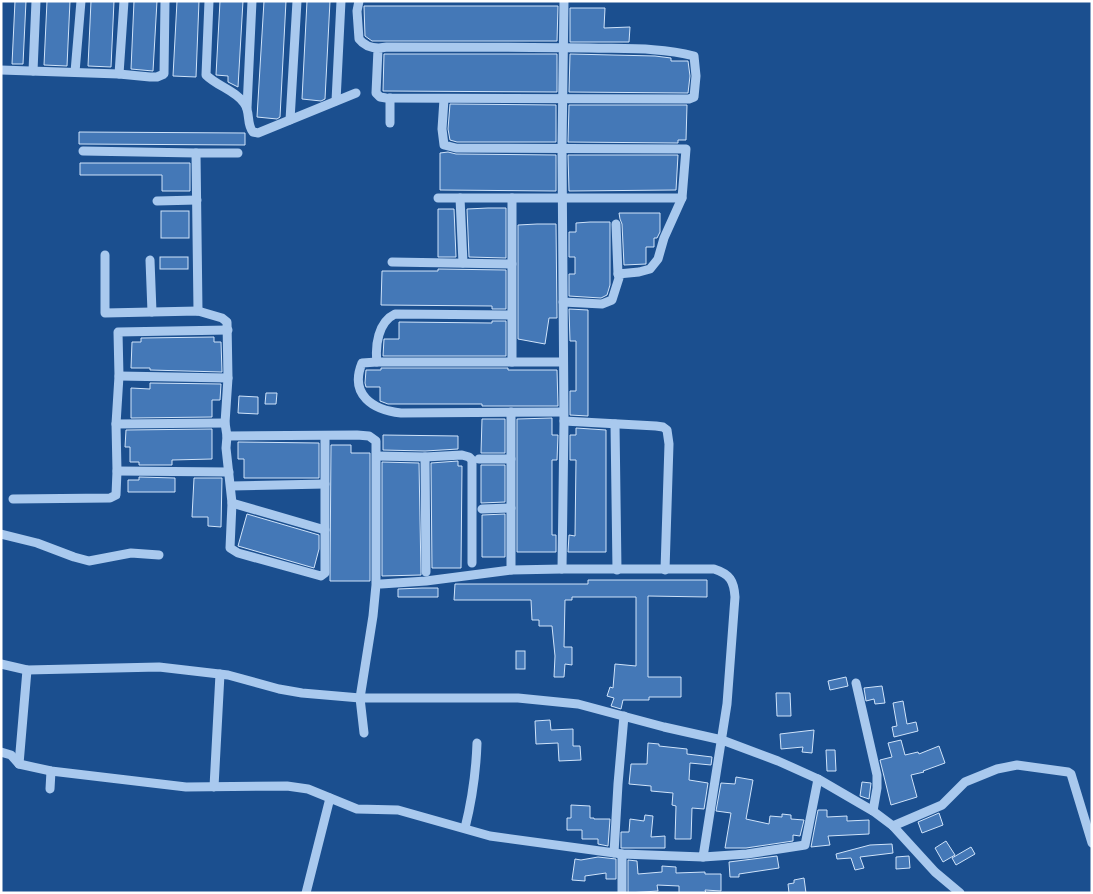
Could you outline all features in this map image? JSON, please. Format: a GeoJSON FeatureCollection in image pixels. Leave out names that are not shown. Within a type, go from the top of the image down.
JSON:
{"type":"FeatureCollection","features":[{"type":"Feature","properties":{"kind":"street"},"geometry":{"type":"LineString","coordinates":[[33,70],[36,1]]}},
{"type":"Feature","properties":{"kind":"street"},"geometry":{"type":"LineString","coordinates":[[76,72],[80,1]]}},
{"type":"Feature","properties":{"kind":"street"},"geometry":{"type":"LineString","coordinates":[[119,74],[124,1]]}},
{"type":"Feature","properties":{"kind":"street"},"geometry":{"type":"LineString","coordinates":[[1,70],[157,77],[164,74],[166,1]]}},
{"type":"Feature","properties":{"kind":"street"},"geometry":{"type":"LineString","coordinates":[[209,1],[206,76],[242,100],[247,108]]}},
{"type":"Feature","properties":{"kind":"street"},"geometry":{"type":"LineString","coordinates":[[252,1],[247,108],[249,126],[253,132],[258,133],[356,93]]}},
{"type":"Feature","properties":{"kind":"street"},"geometry":{"type":"LineString","coordinates":[[290,120],[297,1]]}},
{"type":"Feature","properties":{"kind":"street"},"geometry":{"type":"LineString","coordinates":[[336,101],[341,1]]}},
{"type":"Feature","properties":{"kind":"street"},"geometry":{"type":"LineString","coordinates":[[359,1],[357,10],[359,39],[364,44],[378,48],[564,48],[664,50],[685,53],[694,56],[696,76],[694,98],[444,99],[380,97],[376,93],[378,48]]}},
{"type":"Feature","properties":{"kind":"street"},"geometry":{"type":"LineString","coordinates":[[562,569],[564,553],[562,148],[564,1]]}},
{"type":"Feature","properties":{"kind":"street"},"geometry":{"type":"LineString","coordinates":[[390,98],[390,123]]}},
{"type":"Feature","properties":{"kind":"street"},"geometry":{"type":"LineString","coordinates":[[444,99],[442,129],[444,145],[446,146],[686,149],[682,198],[664,238],[658,259],[650,269],[618,274]]}},
{"type":"Feature","properties":{"kind":"street"},"geometry":{"type":"LineString","coordinates":[[82,151],[238,152]]}},
{"type":"Feature","properties":{"kind":"street"},"geometry":{"type":"LineString","coordinates":[[196,153],[198,312]]}},
{"type":"Feature","properties":{"kind":"street"},"geometry":{"type":"LineString","coordinates":[[438,198],[682,198]]}},
{"type":"Feature","properties":{"kind":"street"},"geometry":{"type":"LineString","coordinates":[[460,198],[463,264]]}},
{"type":"Feature","properties":{"kind":"street"},"geometry":{"type":"LineString","coordinates":[[512,198],[512,362]]}},
{"type":"Feature","properties":{"kind":"street"},"geometry":{"type":"LineString","coordinates":[[157,202],[197,200]]}},
{"type":"Feature","properties":{"kind":"street"},"geometry":{"type":"LineString","coordinates":[[563,302],[602,304],[612,300],[619,278],[616,224]]}},
{"type":"Feature","properties":{"kind":"street"},"geometry":{"type":"LineString","coordinates":[[105,255],[105,313],[198,312],[222,318],[227,322],[228,378],[225,422],[232,503],[230,548],[238,553],[321,576],[325,573],[325,436]]}},
{"type":"Feature","properties":{"kind":"street"},"geometry":{"type":"LineString","coordinates":[[150,260],[152,312]]}},
{"type":"Feature","properties":{"kind":"street"},"geometry":{"type":"LineString","coordinates":[[392,262],[512,264]]}},
{"type":"Feature","properties":{"kind":"street"},"geometry":{"type":"LineString","coordinates":[[377,362],[378,338],[385,323],[390,316],[395,314],[512,315]]}},
{"type":"Feature","properties":{"kind":"street"},"geometry":{"type":"LineString","coordinates":[[13,499],[110,498],[116,495],[116,424],[119,376],[118,332],[228,330]]}},
{"type":"Feature","properties":{"kind":"street"},"geometry":{"type":"LineString","coordinates":[[562,362],[362,363],[358,382],[362,394],[379,409],[401,413],[511,412],[563,416],[614,424],[661,426],[666,429],[668,433],[668,491],[665,570]]}},
{"type":"Feature","properties":{"kind":"street"},"geometry":{"type":"LineString","coordinates":[[119,376],[228,378]]}},
{"type":"Feature","properties":{"kind":"street"},"geometry":{"type":"LineString","coordinates":[[511,412],[511,570]]}},
{"type":"Feature","properties":{"kind":"street"},"geometry":{"type":"LineString","coordinates":[[116,424],[225,422]]}},
{"type":"Feature","properties":{"kind":"street"},"geometry":{"type":"LineString","coordinates":[[614,424],[616,570]]}},
{"type":"Feature","properties":{"kind":"street"},"geometry":{"type":"LineString","coordinates":[[227,436],[369,436],[376,441],[374,600],[360,698],[364,733]]}},
{"type":"Feature","properties":{"kind":"street"},"geometry":{"type":"LineString","coordinates":[[377,456],[469,456],[472,460],[472,563]]}},
{"type":"Feature","properties":{"kind":"street"},"geometry":{"type":"LineString","coordinates":[[425,457],[426,572]]}},
{"type":"Feature","properties":{"kind":"street"},"geometry":{"type":"LineString","coordinates":[[479,459],[511,459]]}},
{"type":"Feature","properties":{"kind":"street"},"geometry":{"type":"LineString","coordinates":[[117,471],[229,472]]}},
{"type":"Feature","properties":{"kind":"street"},"geometry":{"type":"LineString","coordinates":[[231,486],[324,484]]}},
{"type":"Feature","properties":{"kind":"street"},"geometry":{"type":"LineString","coordinates":[[232,503],[325,530]]}},
{"type":"Feature","properties":{"kind":"street"},"geometry":{"type":"LineString","coordinates":[[482,508],[511,508]]}},
{"type":"Feature","properties":{"kind":"street"},"geometry":{"type":"LineString","coordinates":[[1,534],[89,561],[125,554],[159,555]]}},
{"type":"Feature","properties":{"kind":"street"},"geometry":{"type":"LineString","coordinates":[[381,584],[426,581],[511,570],[714,569],[724,572],[733,581],[735,597],[727,704],[703,857]]}},
{"type":"Feature","properties":{"kind":"street"},"geometry":{"type":"LineString","coordinates":[[1,664],[27,670],[159,667],[220,674],[279,689],[360,698],[518,698],[578,704],[722,740],[778,761],[818,779],[872,811],[893,826],[935,872],[960,893]]}},
{"type":"Feature","properties":{"kind":"street"},"geometry":{"type":"LineString","coordinates":[[18,764],[27,670]]}},
{"type":"Feature","properties":{"kind":"street"},"geometry":{"type":"LineString","coordinates":[[214,787],[220,674]]}},
{"type":"Feature","properties":{"kind":"street"},"geometry":{"type":"LineString","coordinates":[[856,682],[877,775],[877,788],[872,811]]}},
{"type":"Feature","properties":{"kind":"street"},"geometry":{"type":"LineString","coordinates":[[622,893],[618,853],[618,784],[624,716]]}},
{"type":"Feature","properties":{"kind":"street"},"geometry":{"type":"LineString","coordinates":[[465,828],[472,799],[477,743]]}},
{"type":"Feature","properties":{"kind":"street"},"geometry":{"type":"LineString","coordinates":[[1,752],[11,755],[18,764],[51,771],[186,787],[287,786],[308,789],[357,809],[398,810],[490,836],[618,853],[703,857],[776,850],[805,845],[818,779]]}},
{"type":"Feature","properties":{"kind":"street"},"geometry":{"type":"LineString","coordinates":[[893,826],[944,804],[965,782],[1011,765],[1033,766],[1071,774],[1092,843]]}},
{"type":"Feature","properties":{"kind":"street"},"geometry":{"type":"LineString","coordinates":[[50,789],[51,771]]}},
{"type":"Feature","properties":{"kind":"street"},"geometry":{"type":"LineString","coordinates":[[306,893],[330,798]]}},
{"type":"Feature","properties":{"kind":"building"},"geometry":{"type":"Polygon","coordinates":[[[15,1],[26,1],[23,64],[12,64],[15,1]]]}},
{"type":"Feature","properties":{"kind":"building"},"geometry":{"type":"Polygon","coordinates":[[[47,1],[70,1],[67,66],[44,65],[47,1]]]}},
{"type":"Feature","properties":{"kind":"building"},"geometry":{"type":"Polygon","coordinates":[[[91,1],[114,1],[111,67],[88,66],[91,1]]]}},
{"type":"Feature","properties":{"kind":"building"},"geometry":{"type":"Polygon","coordinates":[[[134,1],[157,1],[153,71],[131,69],[134,1]]]}},
{"type":"Feature","properties":{"kind":"building"},"geometry":{"type":"Polygon","coordinates":[[[177,1],[199,1],[196,77],[173,76],[177,1]]]}},
{"type":"Feature","properties":{"kind":"building"},"geometry":{"type":"Polygon","coordinates":[[[220,1],[243,1],[238,87],[228,82],[228,76],[216,75],[220,1]]]}},
{"type":"Feature","properties":{"kind":"building"},"geometry":{"type":"Polygon","coordinates":[[[264,1],[286,1],[280,117],[277,119],[257,117],[264,1]]]}},
{"type":"Feature","properties":{"kind":"building"},"geometry":{"type":"Polygon","coordinates":[[[307,1],[330,1],[325,99],[321,101],[302,99],[307,1]]]}},
{"type":"Feature","properties":{"kind":"building"},"geometry":{"type":"Polygon","coordinates":[[[364,6],[558,6],[557,41],[372,41],[365,36],[364,6]]]}},
{"type":"Feature","properties":{"kind":"building"},"geometry":{"type":"Polygon","coordinates":[[[570,8],[605,8],[604,28],[630,27],[629,42],[570,42],[570,8]]]}},
{"type":"Feature","properties":{"kind":"building"},"geometry":{"type":"Polygon","coordinates":[[[384,54],[557,54],[557,92],[383,91],[384,54]]]}},
{"type":"Feature","properties":{"kind":"building"},"geometry":{"type":"Polygon","coordinates":[[[570,54],[655,56],[671,58],[671,61],[688,61],[690,76],[688,93],[569,92],[570,54]]]}},
{"type":"Feature","properties":{"kind":"building"},"geometry":{"type":"Polygon","coordinates":[[[450,104],[556,105],[556,142],[457,142],[450,140],[448,129],[450,104]]]}},
{"type":"Feature","properties":{"kind":"building"},"geometry":{"type":"Polygon","coordinates":[[[569,105],[687,105],[686,140],[678,140],[678,143],[568,142],[569,105]]]}},
{"type":"Feature","properties":{"kind":"building"},"geometry":{"type":"Polygon","coordinates":[[[79,132],[245,133],[245,145],[79,144],[79,132]]]}},
{"type":"Feature","properties":{"kind":"building"},"geometry":{"type":"Polygon","coordinates":[[[440,153],[456,154],[556,155],[556,191],[440,190],[440,153]]]}},
{"type":"Feature","properties":{"kind":"building"},"geometry":{"type":"Polygon","coordinates":[[[568,155],[678,155],[676,190],[569,191],[568,155]]]}},
{"type":"Feature","properties":{"kind":"building"},"geometry":{"type":"Polygon","coordinates":[[[80,163],[190,163],[190,191],[162,191],[162,175],[80,175],[80,163]]]}},
{"type":"Feature","properties":{"kind":"building"},"geometry":{"type":"Polygon","coordinates":[[[506,208],[506,258],[469,257],[467,209],[506,208]]]}},
{"type":"Feature","properties":{"kind":"building"},"geometry":{"type":"Polygon","coordinates":[[[438,209],[454,209],[456,257],[438,257],[438,209]]]}},
{"type":"Feature","properties":{"kind":"building"},"geometry":{"type":"Polygon","coordinates":[[[161,211],[189,211],[189,238],[161,238],[161,211]]]}},
{"type":"Feature","properties":{"kind":"building"},"geometry":{"type":"Polygon","coordinates":[[[619,213],[660,213],[660,232],[657,238],[654,238],[654,247],[646,247],[646,264],[624,265],[622,224],[619,213]]]}},
{"type":"Feature","properties":{"kind":"building"},"geometry":{"type":"Polygon","coordinates":[[[610,222],[610,285],[607,295],[601,298],[569,296],[569,274],[575,274],[575,257],[569,257],[569,232],[576,232],[576,223],[610,222]]]}},
{"type":"Feature","properties":{"kind":"building"},"geometry":{"type":"Polygon","coordinates":[[[556,224],[557,318],[549,318],[545,344],[518,339],[518,225],[556,224]]]}},
{"type":"Feature","properties":{"kind":"building"},"geometry":{"type":"Polygon","coordinates":[[[160,257],[188,257],[188,269],[160,269],[160,257]]]}},
{"type":"Feature","properties":{"kind":"building"},"geometry":{"type":"Polygon","coordinates":[[[438,269],[506,270],[506,309],[492,309],[492,306],[381,305],[382,271],[438,271],[438,269]]]}},
{"type":"Feature","properties":{"kind":"building"},"geometry":{"type":"Polygon","coordinates":[[[569,309],[588,310],[588,416],[570,415],[570,391],[576,391],[576,341],[570,341],[569,309]]]}},
{"type":"Feature","properties":{"kind":"building"},"geometry":{"type":"Polygon","coordinates":[[[492,321],[506,321],[506,356],[383,356],[384,339],[399,339],[399,322],[492,323],[492,321]]]}},
{"type":"Feature","properties":{"kind":"building"},"geometry":{"type":"Polygon","coordinates":[[[214,337],[214,342],[221,342],[222,372],[131,368],[132,342],[141,342],[141,338],[214,337]]]}},
{"type":"Feature","properties":{"kind":"building"},"geometry":{"type":"Polygon","coordinates":[[[381,368],[557,370],[558,406],[388,404],[380,401],[380,387],[366,387],[365,383],[366,370],[381,370],[381,368]]]}},
{"type":"Feature","properties":{"kind":"building"},"geometry":{"type":"Polygon","coordinates":[[[150,383],[221,384],[220,400],[212,400],[212,417],[131,418],[131,388],[150,389],[150,383]]]}},
{"type":"Feature","properties":{"kind":"building"},"geometry":{"type":"Polygon","coordinates":[[[266,393],[277,393],[276,404],[265,404],[266,393]]]}},
{"type":"Feature","properties":{"kind":"building"},"geometry":{"type":"Polygon","coordinates":[[[239,396],[258,397],[258,414],[238,413],[239,396]]]}},
{"type":"Feature","properties":{"kind":"building"},"geometry":{"type":"Polygon","coordinates":[[[552,418],[552,435],[558,435],[557,460],[552,460],[552,535],[556,535],[556,552],[517,552],[517,419],[552,418]]]}},
{"type":"Feature","properties":{"kind":"building"},"geometry":{"type":"Polygon","coordinates":[[[482,419],[505,419],[505,453],[481,453],[482,419]]]}},
{"type":"Feature","properties":{"kind":"building"},"geometry":{"type":"Polygon","coordinates":[[[576,428],[606,430],[606,552],[568,552],[569,535],[575,536],[576,460],[570,460],[570,435],[576,435],[576,428]]]}},
{"type":"Feature","properties":{"kind":"building"},"geometry":{"type":"Polygon","coordinates":[[[212,429],[212,459],[172,460],[172,465],[139,465],[139,462],[130,462],[130,447],[125,447],[126,430],[212,429]]]}},
{"type":"Feature","properties":{"kind":"building"},"geometry":{"type":"Polygon","coordinates":[[[383,435],[458,436],[458,449],[425,451],[383,450],[383,435]]]}},
{"type":"Feature","properties":{"kind":"building"},"geometry":{"type":"Polygon","coordinates":[[[238,442],[319,443],[319,478],[244,478],[244,459],[238,459],[238,442]]]}},
{"type":"Feature","properties":{"kind":"building"},"geometry":{"type":"Polygon","coordinates":[[[331,445],[351,445],[351,453],[370,453],[370,581],[330,581],[331,445]]]}},
{"type":"Feature","properties":{"kind":"building"},"geometry":{"type":"Polygon","coordinates":[[[458,461],[458,466],[462,466],[461,568],[432,568],[431,463],[458,461]]]}},
{"type":"Feature","properties":{"kind":"building"},"geometry":{"type":"Polygon","coordinates":[[[382,462],[419,463],[421,575],[382,576],[382,462]]]}},
{"type":"Feature","properties":{"kind":"building"},"geometry":{"type":"Polygon","coordinates":[[[481,465],[505,465],[505,502],[481,503],[481,465]]]}},
{"type":"Feature","properties":{"kind":"building"},"geometry":{"type":"Polygon","coordinates":[[[139,477],[175,478],[175,492],[128,492],[128,480],[139,480],[139,477]]]}},
{"type":"Feature","properties":{"kind":"building"},"geometry":{"type":"Polygon","coordinates":[[[194,478],[222,478],[221,527],[208,526],[208,517],[192,517],[194,478]]]}},
{"type":"Feature","properties":{"kind":"building"},"geometry":{"type":"Polygon","coordinates":[[[247,514],[319,535],[319,549],[314,568],[238,546],[247,514]]]}},
{"type":"Feature","properties":{"kind":"building"},"geometry":{"type":"Polygon","coordinates":[[[505,514],[505,557],[482,557],[482,515],[505,514]]]}},
{"type":"Feature","properties":{"kind":"building"},"geometry":{"type":"Polygon","coordinates":[[[588,580],[707,580],[707,597],[648,596],[648,677],[681,677],[681,697],[649,697],[649,700],[623,700],[621,709],[611,706],[614,698],[607,696],[610,687],[613,688],[615,664],[636,666],[636,597],[572,597],[572,600],[565,600],[564,647],[572,647],[572,665],[565,664],[564,677],[554,677],[555,656],[552,626],[539,626],[539,620],[532,620],[531,600],[454,600],[455,584],[588,584],[588,580]]]}},
{"type":"Feature","properties":{"kind":"building"},"geometry":{"type":"Polygon","coordinates":[[[438,588],[438,597],[398,597],[398,589],[438,588]]]}},
{"type":"Feature","properties":{"kind":"building"},"geometry":{"type":"Polygon","coordinates":[[[516,651],[525,651],[525,669],[516,669],[516,651]]]}},
{"type":"Feature","properties":{"kind":"building"},"geometry":{"type":"Polygon","coordinates":[[[846,677],[848,686],[830,690],[828,681],[846,677]]]}},
{"type":"Feature","properties":{"kind":"building"},"geometry":{"type":"Polygon","coordinates":[[[882,686],[885,703],[875,704],[874,699],[866,701],[864,688],[882,686]]]}},
{"type":"Feature","properties":{"kind":"building"},"geometry":{"type":"Polygon","coordinates":[[[776,693],[790,693],[791,716],[777,716],[776,693]]]}},
{"type":"Feature","properties":{"kind":"building"},"geometry":{"type":"Polygon","coordinates":[[[903,701],[907,724],[916,722],[918,731],[894,737],[892,727],[897,726],[893,703],[903,701]]]}},
{"type":"Feature","properties":{"kind":"building"},"geometry":{"type":"Polygon","coordinates":[[[550,720],[551,730],[573,729],[573,746],[580,746],[581,760],[559,761],[558,743],[536,744],[535,721],[550,720]]]}},
{"type":"Feature","properties":{"kind":"building"},"geometry":{"type":"Polygon","coordinates":[[[814,730],[812,753],[802,752],[803,747],[781,749],[780,734],[814,730]]]}},
{"type":"Feature","properties":{"kind":"building"},"geometry":{"type":"Polygon","coordinates":[[[901,740],[905,755],[918,752],[919,754],[939,746],[945,763],[911,775],[917,797],[891,805],[880,760],[892,757],[888,743],[901,740]]]}},
{"type":"Feature","properties":{"kind":"building"},"geometry":{"type":"Polygon","coordinates":[[[648,743],[687,749],[687,754],[712,757],[711,765],[690,763],[689,780],[708,783],[704,809],[692,808],[691,839],[675,839],[676,806],[672,805],[673,793],[651,791],[651,786],[629,784],[631,764],[647,764],[648,743]]]}},
{"type":"Feature","properties":{"kind":"building"},"geometry":{"type":"Polygon","coordinates":[[[826,750],[835,750],[836,771],[827,771],[826,750]]]}},
{"type":"Feature","properties":{"kind":"building"},"geometry":{"type":"Polygon","coordinates":[[[736,777],[753,780],[746,819],[769,824],[770,816],[782,817],[782,814],[791,815],[791,819],[804,820],[800,836],[793,835],[793,841],[746,848],[725,848],[731,813],[716,811],[721,783],[735,784],[736,777]]]}},
{"type":"Feature","properties":{"kind":"building"},"geometry":{"type":"Polygon","coordinates":[[[862,782],[871,783],[869,799],[860,796],[862,782]]]}},
{"type":"Feature","properties":{"kind":"building"},"geometry":{"type":"Polygon","coordinates":[[[571,805],[590,806],[590,818],[610,819],[608,846],[598,844],[598,839],[582,839],[582,830],[567,830],[567,818],[571,818],[571,805]]]}},
{"type":"Feature","properties":{"kind":"building"},"geometry":{"type":"Polygon","coordinates":[[[818,810],[827,810],[827,817],[847,816],[847,821],[869,820],[869,834],[828,836],[830,845],[811,847],[818,810]]]}},
{"type":"Feature","properties":{"kind":"building"},"geometry":{"type":"Polygon","coordinates":[[[939,813],[943,825],[922,833],[918,822],[939,813]]]}},
{"type":"Feature","properties":{"kind":"building"},"geometry":{"type":"Polygon","coordinates":[[[645,815],[653,816],[651,837],[665,836],[665,848],[621,848],[621,832],[629,832],[630,819],[644,821],[645,815]]]}},
{"type":"Feature","properties":{"kind":"building"},"geometry":{"type":"Polygon","coordinates":[[[946,841],[955,855],[943,862],[935,848],[946,841]]]}},
{"type":"Feature","properties":{"kind":"building"},"geometry":{"type":"Polygon","coordinates":[[[892,844],[893,853],[860,857],[864,868],[855,870],[851,858],[837,859],[836,854],[870,845],[892,844]]]}},
{"type":"Feature","properties":{"kind":"building"},"geometry":{"type":"Polygon","coordinates":[[[971,847],[975,854],[956,865],[952,858],[971,847]]]}},
{"type":"Feature","properties":{"kind":"building"},"geometry":{"type":"Polygon","coordinates":[[[777,856],[779,868],[739,874],[739,877],[730,877],[729,862],[777,856]]]}},
{"type":"Feature","properties":{"kind":"building"},"geometry":{"type":"Polygon","coordinates":[[[909,856],[910,868],[896,869],[896,857],[909,856]]]}},
{"type":"Feature","properties":{"kind":"building"},"geometry":{"type":"Polygon","coordinates":[[[598,857],[616,859],[616,879],[606,879],[606,873],[585,876],[585,881],[572,880],[575,859],[581,860],[598,857]]]}},
{"type":"Feature","properties":{"kind":"building"},"geometry":{"type":"Polygon","coordinates":[[[628,860],[637,861],[638,874],[662,872],[662,866],[676,867],[676,873],[705,872],[705,874],[721,874],[721,891],[705,890],[706,893],[679,893],[679,886],[657,885],[658,891],[628,893],[628,860]]]}},
{"type":"Feature","properties":{"kind":"building"},"geometry":{"type":"Polygon","coordinates":[[[804,878],[806,893],[789,893],[788,884],[794,883],[794,880],[804,878]]]}}]}
